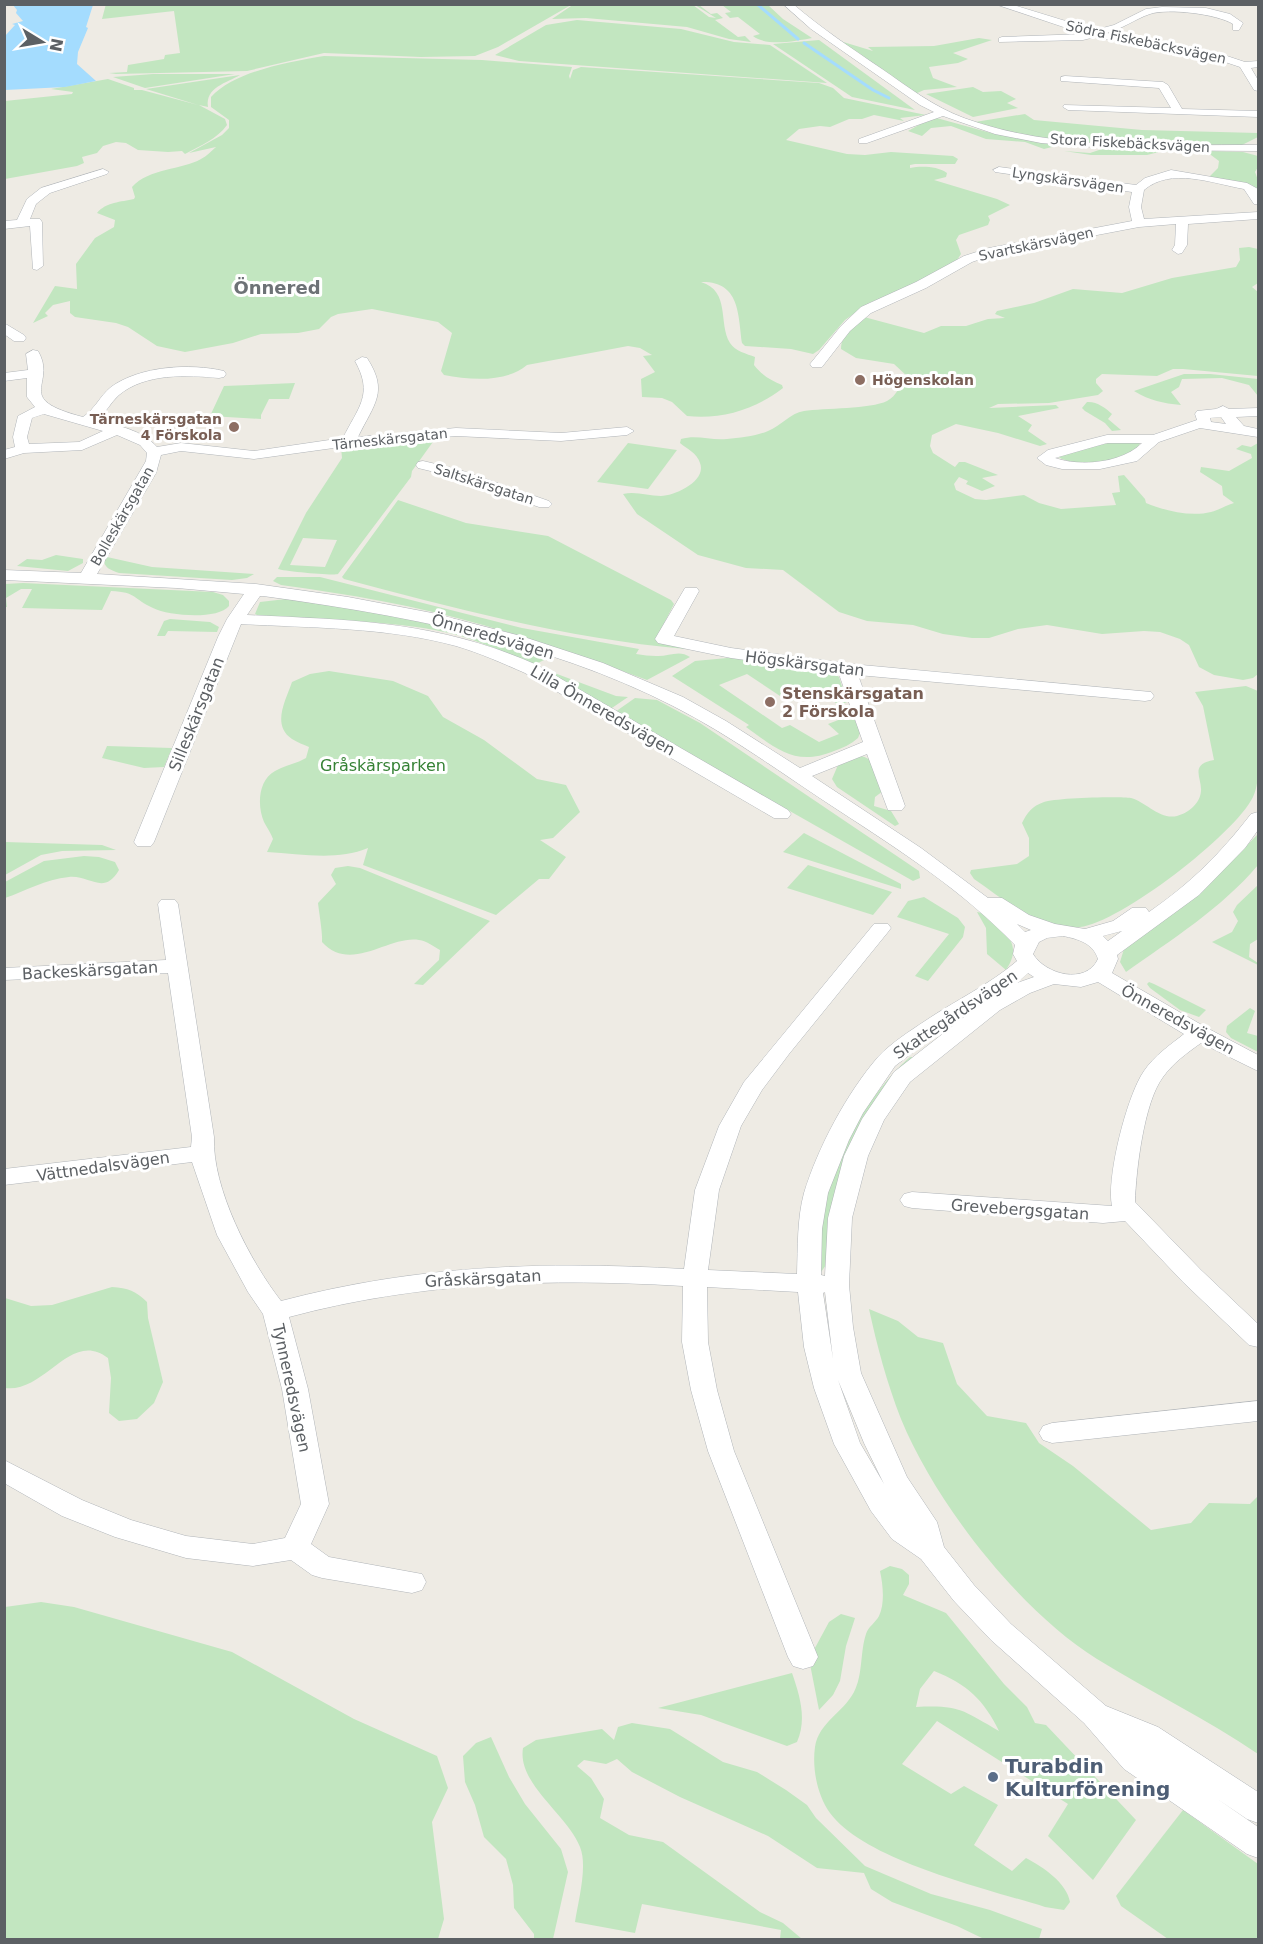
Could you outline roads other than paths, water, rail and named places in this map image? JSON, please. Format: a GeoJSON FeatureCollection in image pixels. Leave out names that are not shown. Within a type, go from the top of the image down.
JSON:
{"type":"FeatureCollection","features":[{"type":"Feature","properties":{"kind":"street","name":"Stora Fiskebäcksvägen"},"geometry":{"type":"LineString","coordinates":[[787,4],[822,33],[920,101],[942,113],[1009,133],[1070,142],[1258,148]]}},
{"type":"Feature","properties":{"kind":"street","name":"Södra Fiskebäcksvägen"},"geometry":{"type":"LineString","coordinates":[[999,4],[1096,34],[1227,59],[1244,65],[1258,64]]}},
{"type":"Feature","properties":{"kind":"street"},"geometry":{"type":"LineString","coordinates":[[1134,6],[1149,11],[1184,9],[1214,13],[1233,19],[1239,25],[1236,28]]}},
{"type":"Feature","properties":{"kind":"street"},"geometry":{"type":"LineString","coordinates":[[1002,40],[1068,38],[1096,34],[1117,27],[1149,11]]}},
{"type":"Feature","properties":{"kind":"street"},"geometry":{"type":"LineString","coordinates":[[1227,59],[1252,53]]}},
{"type":"Feature","properties":{"kind":"street"},"geometry":{"type":"LineString","coordinates":[[1244,65],[1258,88]]}},
{"type":"Feature","properties":{"kind":"street"},"geometry":{"type":"LineString","coordinates":[[1065,79],[1163,85],[1178,112]]}},
{"type":"Feature","properties":{"kind":"street"},"geometry":{"type":"LineString","coordinates":[[1068,107],[1258,114]]}},
{"type":"Feature","properties":{"kind":"street"},"geometry":{"type":"LineString","coordinates":[[863,141],[942,113]]}},
{"type":"Feature","properties":{"kind":"street","name":"Lyngskärsvägen"},"geometry":{"type":"LineString","coordinates":[[999,170],[1138,189]]}},
{"type":"Feature","properties":{"kind":"street"},"geometry":{"type":"LineString","coordinates":[[21,224],[26,219],[28,206],[41,194],[103,172]]}},
{"type":"Feature","properties":{"kind":"street"},"geometry":{"type":"LineString","coordinates":[[1139,224],[1135,207],[1138,189],[1149,180],[1164,174],[1176,173],[1247,186],[1252,189],[1258,201]]}},
{"type":"Feature","properties":{"kind":"street","name":"Svartskärsvägen"},"geometry":{"type":"LineString","coordinates":[[817,364],[852,320],[875,305],[921,285],[968,259],[989,252],[1139,224],[1258,216]]}},
{"type":"Feature","properties":{"kind":"street"},"geometry":{"type":"LineString","coordinates":[[1178,250],[1181,245],[1182,221]]}},
{"type":"Feature","properties":{"kind":"street"},"geometry":{"type":"LineString","coordinates":[[4,225],[36,222],[37,266]]}},
{"type":"Feature","properties":{"kind":"street"},"geometry":{"type":"LineString","coordinates":[[4,327],[19,338]]}},
{"type":"Feature","properties":{"kind":"street"},"geometry":{"type":"LineString","coordinates":[[22,449],[20,437],[25,416],[45,408],[37,401],[33,392],[36,359],[33,354]]}},
{"type":"Feature","properties":{"kind":"street"},"geometry":{"type":"LineString","coordinates":[[348,442],[374,392],[370,375],[362,361]]}},
{"type":"Feature","properties":{"kind":"street"},"geometry":{"type":"LineString","coordinates":[[86,421],[100,411],[112,393],[129,384],[175,372],[219,374]]}},
{"type":"Feature","properties":{"kind":"street"},"geometry":{"type":"LineString","coordinates":[[4,377],[35,373]]}},
{"type":"Feature","properties":{"kind":"street","name":"Bolleskärsgatan"},"geometry":{"type":"LineString","coordinates":[[45,408],[141,439],[154,452],[153,461],[147,473],[86,578]]}},
{"type":"Feature","properties":{"kind":"street"},"geometry":{"type":"LineString","coordinates":[[1224,412],[1240,431]]}},
{"type":"Feature","properties":{"kind":"street"},"geometry":{"type":"LineString","coordinates":[[1205,425],[1202,414],[1258,412]]}},
{"type":"Feature","properties":{"kind":"street"},"geometry":{"type":"LineString","coordinates":[[1154,439],[1141,452],[1122,461],[1067,465],[1057,464],[1044,458],[1053,453],[1107,440],[1154,439],[1196,424],[1258,433]]}},
{"type":"Feature","properties":{"kind":"street"},"geometry":{"type":"LineString","coordinates":[[4,455],[22,449],[77,447],[116,430]]}},
{"type":"Feature","properties":{"kind":"street","name":"Tärneskärsgatan"},"geometry":{"type":"LineString","coordinates":[[154,452],[181,447],[254,455],[348,442],[444,433],[488,432],[561,437],[627,431]]}},
{"type":"Feature","properties":{"kind":"street","name":"Saltskärsgatan"},"geometry":{"type":"LineString","coordinates":[[444,433],[426,460],[544,504]]}},
{"type":"Feature","properties":{"kind":"street","name":"Önneredsvägen"},"geometry":{"type":"LineString","coordinates":[[4,575],[256,589],[325,597],[473,628],[549,651],[627,679],[678,702],[734,733],[927,862],[1022,919],[1054,930]]}},
{"type":"Feature","properties":{"kind":"street","name":"Silleskärsgatan"},"geometry":{"type":"LineString","coordinates":[[144,843],[235,619],[256,589]]}},
{"type":"Feature","properties":{"kind":"street","name":"Högskärsgatan"},"geometry":{"type":"LineString","coordinates":[[691,591],[664,639],[752,656],[851,669],[1146,696]]}},
{"type":"Feature","properties":{"kind":"street","name":"Lilla Önneredsvägen"},"geometry":{"type":"LineString","coordinates":[[235,619],[403,630],[452,638],[498,652],[781,814]]}},
{"type":"Feature","properties":{"kind":"street"},"geometry":{"type":"LineString","coordinates":[[851,669],[849,677],[895,806]]}},
{"type":"Feature","properties":{"kind":"street"},"geometry":{"type":"LineString","coordinates":[[798,775],[873,745]]}},
{"type":"Feature","properties":{"kind":"street"},"geometry":{"type":"LineString","coordinates":[[1107,953],[1118,942],[1192,891],[1209,871],[1239,844],[1258,818]]}},
{"type":"Feature","properties":{"kind":"street","name":"Önneredsvägen"},"geometry":{"type":"LineString","coordinates":[[927,862],[994,914],[1026,953]]}},
{"type":"Feature","properties":{"kind":"street"},"geometry":{"type":"LineString","coordinates":[[1085,935],[1120,925],[1193,877],[1209,871]]}},
{"type":"Feature","properties":{"kind":"street","name":"Tynneredsvägen"},"geometry":{"type":"LineString","coordinates":[[168,904],[203,1137],[202,1153],[215,1199],[229,1235],[260,1292],[275,1312],[295,1389],[315,1504],[295,1548]]}},
{"type":"Feature","properties":{"kind":"street"},"geometry":{"type":"LineString","coordinates":[[803,1657],[721,1451],[704,1390],[695,1342],[695,1278],[707,1190],[730,1126],[752,1088],[781,1049],[881,928]]}},
{"type":"Feature","properties":{"kind":"street"},"geometry":{"type":"LineString","coordinates":[[1054,930],[1085,935],[1098,942],[1107,953],[1107,965],[1099,974]]}},
{"type":"Feature","properties":{"kind":"street","name":"Skattegårdsvägen"},"geometry":{"type":"LineString","coordinates":[[1054,930],[1036,934],[1009,979],[934,1025],[887,1061],[852,1111],[837,1140],[816,1193],[810,1229],[809,1284],[817,1347],[824,1378],[847,1444],[881,1503],[902,1531],[931,1551],[964,1593],[1001,1632],[1095,1714],[1135,1760],[1258,1844]]}},
{"type":"Feature","properties":{"kind":"street","name":"Skattegårdsvägen"},"geometry":{"type":"LineString","coordinates":[[1026,953],[1035,970],[1052,978],[1082,980],[1099,974]]}},
{"type":"Feature","properties":{"kind":"street","name":"Backeskärsgatan"},"geometry":{"type":"LineString","coordinates":[[4,974],[176,966]]}},
{"type":"Feature","properties":{"kind":"street","name":"Önneredsvägen"},"geometry":{"type":"LineString","coordinates":[[1099,974],[1199,1033],[1258,1064]]}},
{"type":"Feature","properties":{"kind":"street","name":"Skattegårdsvägen"},"geometry":{"type":"LineString","coordinates":[[931,1551],[923,1522],[887,1463],[848,1374],[840,1328],[837,1246],[848,1181],[856,1156],[873,1119],[902,1077],[980,1014],[1023,988],[1052,978]]}},
{"type":"Feature","properties":{"kind":"street"},"geometry":{"type":"LineString","coordinates":[[1199,1033],[1160,1065],[1149,1079],[1127,1156],[1123,1204],[1192,1276],[1258,1338]]}},
{"type":"Feature","properties":{"kind":"street","name":"Vättnedalsvägen"},"geometry":{"type":"LineString","coordinates":[[4,1178],[202,1153]]}},
{"type":"Feature","properties":{"kind":"street","name":"Grevebergsgatan"},"geometry":{"type":"LineString","coordinates":[[912,1200],[1103,1215],[1129,1212]]}},
{"type":"Feature","properties":{"kind":"street","name":"Gråskärsgatan"},"geometry":{"type":"LineString","coordinates":[[275,1312],[337,1295],[432,1280],[527,1274],[695,1278],[837,1285]]}},
{"type":"Feature","properties":{"kind":"street"},"geometry":{"type":"LineString","coordinates":[[1052,1433],[1258,1411]]}},
{"type":"Feature","properties":{"kind":"street"},"geometry":{"type":"LineString","coordinates":[[4,1470],[72,1508],[125,1529],[186,1546],[253,1555],[295,1548],[322,1567],[412,1582]]}},
{"type":"Feature","properties":{"kind":"street","name":"Skattegårdsvägen"},"geometry":{"type":"LineString","coordinates":[[1095,1714],[1147,1736],[1258,1809]]}},
{"type":"Feature","properties":{"kind":"water"},"geometry":{"type":"Polygon","coordinates":[[[13,5],[93,5],[86,27],[88,28],[78,52],[77,64],[96,81],[65,87],[5,90],[5,36],[15,25],[12,24],[23,21],[13,5]]]}},
{"type":"Feature","properties":{"kind":"waterway"},"geometry":{"type":"LineString","coordinates":[[757,4],[798,39]]}},
{"type":"Feature","properties":{"kind":"waterway"},"geometry":{"type":"LineString","coordinates":[[804,43],[873,90],[889,98]]}},
{"type":"Feature","properties":{"kind":"place","name":"Högenskolan"},"geometry":{"type":"Point","coordinates":[860,380]}},
{"type":"Feature","properties":{"kind":"place","name":"Tärneskärsgatan 4 Förskola"},"geometry":{"type":"Point","coordinates":[234,427]}},
{"type":"Feature","properties":{"kind":"place","name":"Stenskärsgatan 2 Förskola"},"geometry":{"type":"Point","coordinates":[770,702]}},
{"type":"Feature","properties":{"kind":"place","name":"Turabdin Kulturförening"},"geometry":{"type":"Point","coordinates":[993,1777]}},
{"type":"Feature","properties":{"kind":"district","name":"Önnered"},"geometry":{"type":"Point","coordinates":[277,288]}},
{"type":"Feature","properties":{"kind":"park label","name":"Gråskärsparken"},"geometry":{"type":"Point","coordinates":[383,765]}}]}
